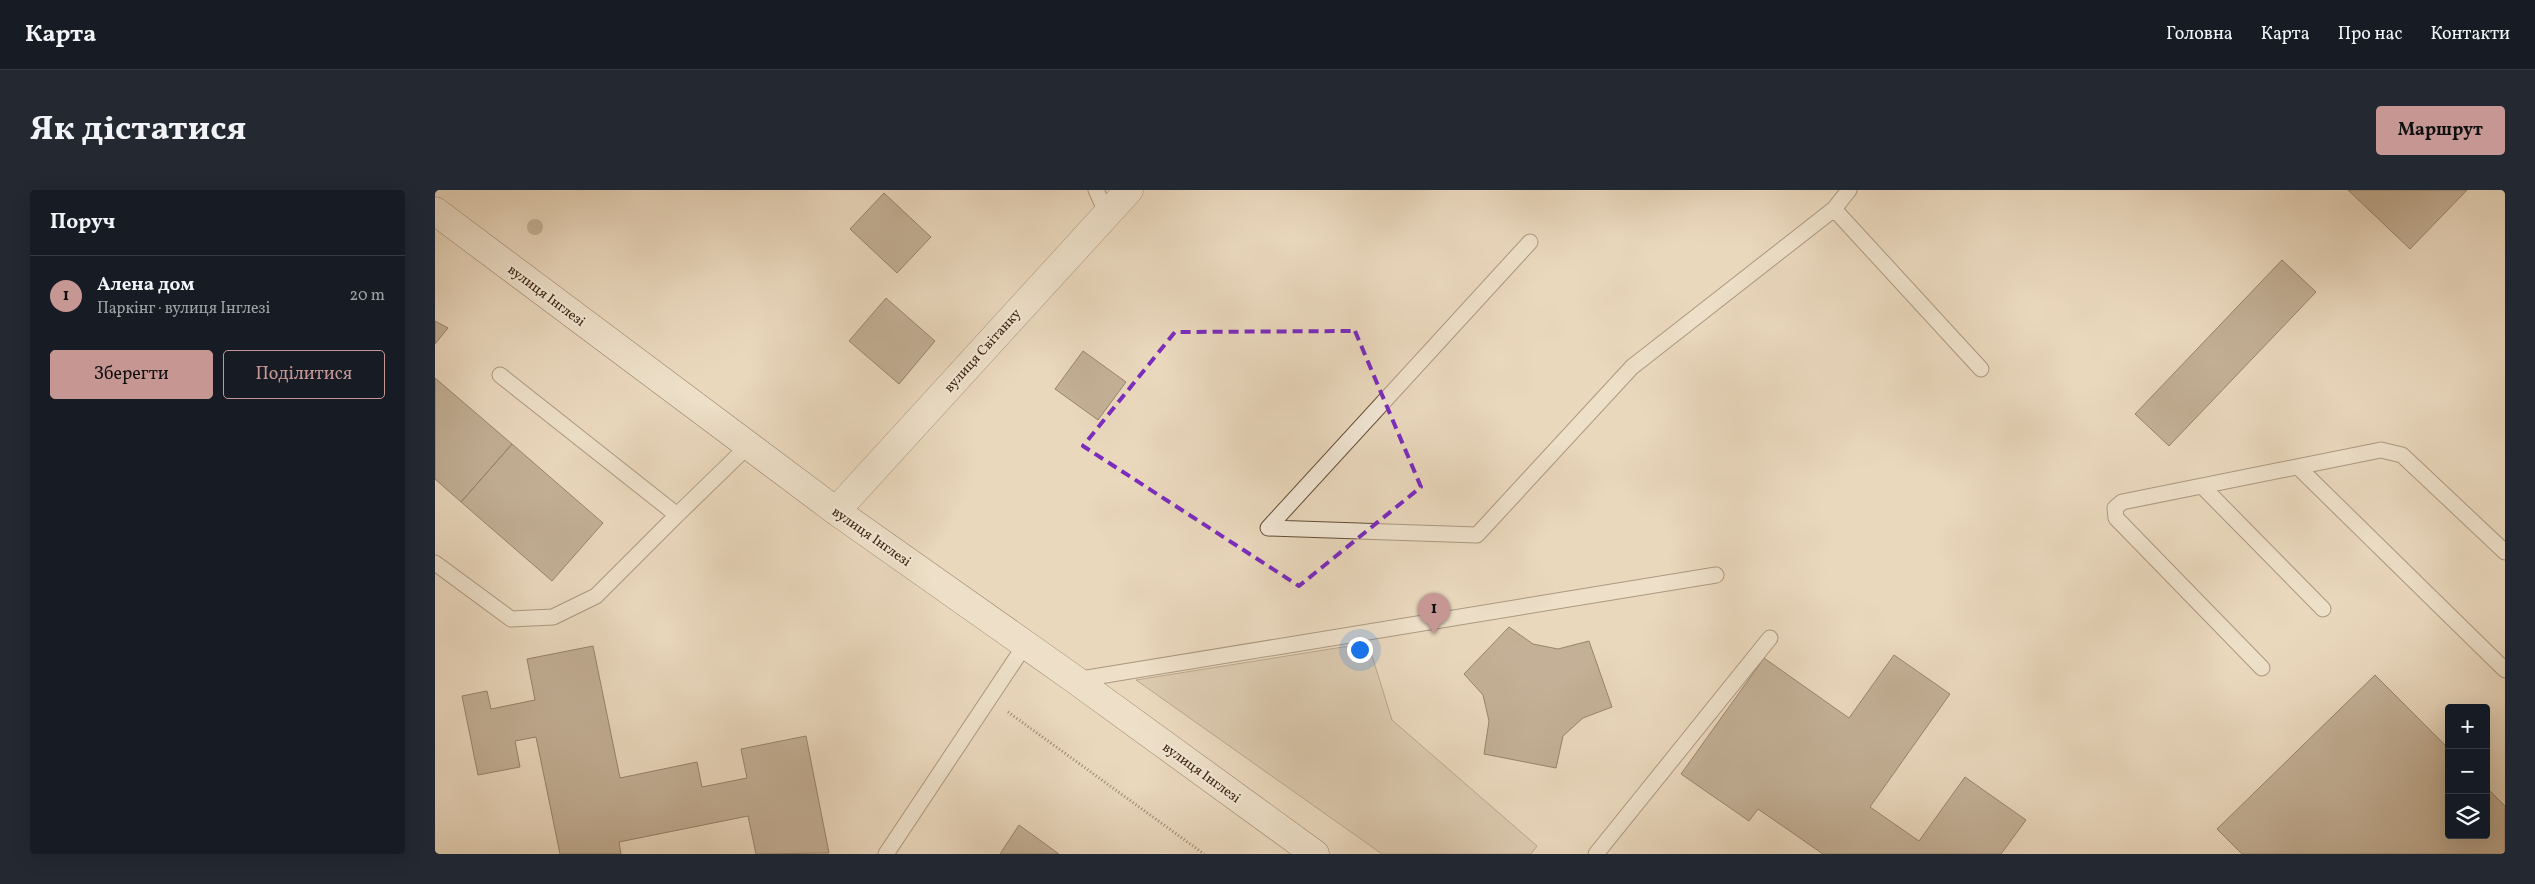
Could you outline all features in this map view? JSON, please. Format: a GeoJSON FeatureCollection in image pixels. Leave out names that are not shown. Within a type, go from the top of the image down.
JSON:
{"type":"FeatureCollection","features":[{"type":"Feature","properties":{"kind":"main road","name":"вулиця Світанку"},"geometry":{"type":"LineString","coordinates":[[835,511],[1129,190]]}},
{"type":"Feature","properties":{"kind":"main road","name":"вулиця Інглезі"},"geometry":{"type":"LineString","coordinates":[[435,210],[835,511],[1075,680],[1315,854]]}},
{"type":"Feature","properties":{"kind":"lane"},"geometry":{"type":"LineString","coordinates":[[1096,190],[1107,214]]}},
{"type":"Feature","properties":{"kind":"lane"},"geometry":{"type":"LineString","coordinates":[[1531,242],[1268,528],[1477,535],[1632,367],[1834,209],[1849,190]]}},
{"type":"Feature","properties":{"kind":"lane"},"geometry":{"type":"LineString","coordinates":[[1834,209],[1981,369]]}},
{"type":"Feature","properties":{"kind":"lane"},"geometry":{"type":"LineString","coordinates":[[500,375],[677,515]]}},
{"type":"Feature","properties":{"kind":"lane"},"geometry":{"type":"LineString","coordinates":[[435,563],[511,619],[553,617],[596,596],[748,446]]}},
{"type":"Feature","properties":{"kind":"lane"},"geometry":{"type":"LineString","coordinates":[[2262,668],[2116,518],[2115,508],[2122,502],[2381,450],[2403,455],[2505,552]]}},
{"type":"Feature","properties":{"kind":"lane"},"geometry":{"type":"LineString","coordinates":[[2298,467],[2505,670]]}},
{"type":"Feature","properties":{"kind":"lane"},"geometry":{"type":"LineString","coordinates":[[2202,486],[2323,609]]}},
{"type":"Feature","properties":{"kind":"lane"},"geometry":{"type":"LineString","coordinates":[[1075,680],[1716,575]]}},
{"type":"Feature","properties":{"kind":"lane"},"geometry":{"type":"LineString","coordinates":[[1596,854],[1770,638]]}},
{"type":"Feature","properties":{"kind":"lane"},"geometry":{"type":"LineString","coordinates":[[889,853],[1025,645]]}},
{"type":"Feature","properties":{"kind":"path"},"geometry":{"type":"LineString","coordinates":[[989,698],[1204,854]]}},
{"type":"Feature","properties":{"kind":"highlighted area"},"geometry":{"type":"Polygon","coordinates":[[[1355,331],[1421,487],[1299,586],[1083,446],[1175,332],[1355,331]]]}},
{"type":"Feature","properties":{"kind":"shaded area"},"geometry":{"type":"Polygon","coordinates":[[[1368,643],[1392,720],[1537,846],[1531,854],[1382,854],[1136,680],[1368,643]]]}},
{"type":"Feature","properties":{"kind":"building"},"geometry":{"type":"Polygon","coordinates":[[[2348,190],[2467,190],[2410,249],[2348,190]]]}},
{"type":"Feature","properties":{"kind":"building"},"geometry":{"type":"Polygon","coordinates":[[[884,193],[931,237],[897,273],[850,229],[884,193]]]}},
{"type":"Feature","properties":{"kind":"building"},"geometry":{"type":"Polygon","coordinates":[[[2282,260],[2316,292],[2169,446],[2135,414],[2282,260]]]}},
{"type":"Feature","properties":{"kind":"building"},"geometry":{"type":"Polygon","coordinates":[[[886,298],[935,341],[899,384],[849,341],[886,298]]]}},
{"type":"Feature","properties":{"kind":"building"},"geometry":{"type":"Polygon","coordinates":[[[435,321],[448,328],[435,344],[435,321]]]}},
{"type":"Feature","properties":{"kind":"building"},"geometry":{"type":"Polygon","coordinates":[[[1083,351],[1126,382],[1098,420],[1055,389],[1083,351]]]}},
{"type":"Feature","properties":{"kind":"building"},"geometry":{"type":"Polygon","coordinates":[[[435,378],[512,444],[461,502],[435,479],[435,378]]]}},
{"type":"Feature","properties":{"kind":"building"},"geometry":{"type":"Polygon","coordinates":[[[512,444],[603,523],[552,581],[461,502],[512,444]]]}},
{"type":"Feature","properties":{"kind":"building"},"geometry":{"type":"Polygon","coordinates":[[[1509,627],[1533,644],[1558,649],[1589,641],[1612,707],[1583,718],[1563,736],[1556,768],[1484,754],[1489,721],[1483,695],[1464,674],[1509,627]]]}},
{"type":"Feature","properties":{"kind":"building"},"geometry":{"type":"Polygon","coordinates":[[[593,646],[620,778],[697,762],[702,787],[747,778],[741,749],[806,736],[829,853],[756,854],[748,816],[619,842],[621,854],[560,854],[536,737],[515,741],[520,767],[478,775],[462,696],[487,691],[491,709],[535,700],[527,659],[593,646]]]}},
{"type":"Feature","properties":{"kind":"building"},"geometry":{"type":"Polygon","coordinates":[[[1894,655],[1950,694],[1870,807],[1919,841],[1965,777],[2026,820],[2001,854],[1823,854],[1758,809],[1749,821],[1681,774],[1764,658],[1849,718],[1894,655]]]}},
{"type":"Feature","properties":{"kind":"building"},"geometry":{"type":"Polygon","coordinates":[[[2375,675],[2445,745],[2445,839],[2490,839],[2490,791],[2505,806],[2505,854],[2242,854],[2217,829],[2375,675]]]}},
{"type":"Feature","properties":{"kind":"building"},"geometry":{"type":"Polygon","coordinates":[[[1019,825],[1059,854],[1000,854],[1019,825]]]}},
{"type":"Feature","properties":{"kind":"place","name":"Алена дом"},"geometry":{"type":"Point","coordinates":[1434,634]}}]}
